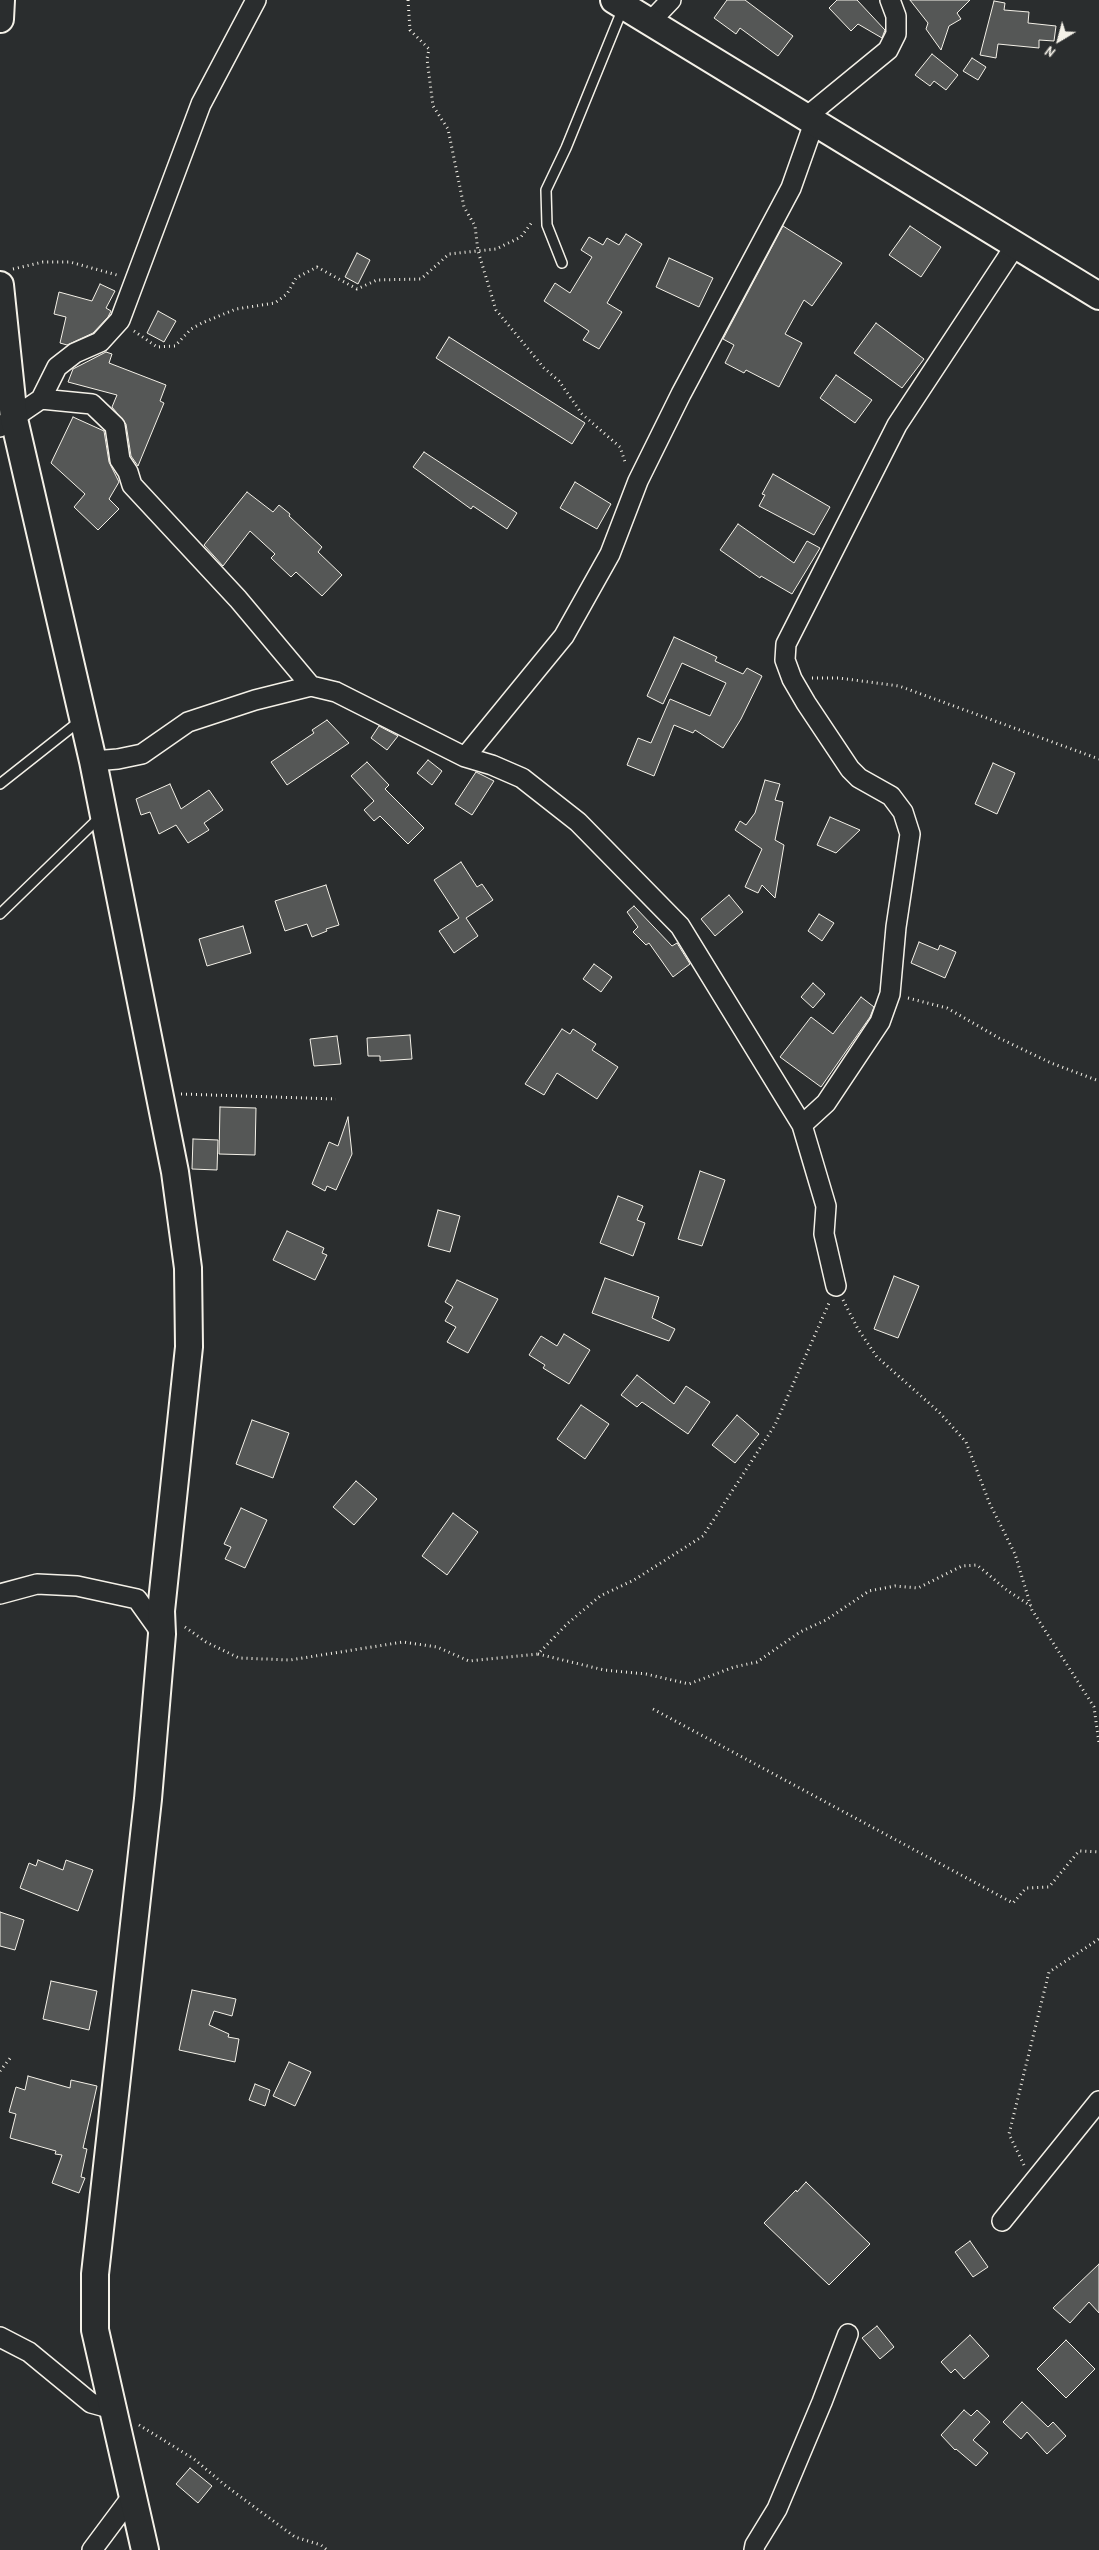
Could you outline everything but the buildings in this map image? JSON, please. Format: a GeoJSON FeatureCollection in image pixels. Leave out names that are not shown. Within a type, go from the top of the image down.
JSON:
{"type":"FeatureCollection","features":[{"type":"Feature","properties":{"kind":"street"},"geometry":{"type":"LineString","coordinates":[[0,0],[0,19]]}},
{"type":"Feature","properties":{"kind":"street"},"geometry":{"type":"LineString","coordinates":[[41,399],[57,367],[75,353],[100,342],[120,320],[202,104],[256,0]]}},
{"type":"Feature","properties":{"kind":"street"},"geometry":{"type":"LineString","coordinates":[[650,22],[671,0]]}},
{"type":"Feature","properties":{"kind":"street"},"geometry":{"type":"LineString","coordinates":[[465,757],[564,636],[610,554],[638,481],[681,394],[791,188],[809,121],[888,50],[896,34],[896,16],[890,0]]}},
{"type":"Feature","properties":{"kind":"street"},"geometry":{"type":"LineString","coordinates":[[619,3],[809,121],[1099,296]]}},
{"type":"Feature","properties":{"kind":"street"},"geometry":{"type":"LineString","coordinates":[[802,1125],[826,1103],[880,1022],[890,994],[896,927],[910,834],[903,812],[890,796],[859,778],[850,769],[792,679],[784,660],[786,644],[898,425],[1015,246]]}},
{"type":"Feature","properties":{"kind":"street"},"geometry":{"type":"LineString","coordinates":[[4,277],[5,418],[93,761],[175,1172],[188,1268],[188,1347],[162,1623],[148,1799],[95,2274],[95,2330],[145,2550]]}},
{"type":"Feature","properties":{"kind":"street"},"geometry":{"type":"LineString","coordinates":[[5,418],[41,399],[92,404],[115,426],[120,460],[128,472],[132,485],[238,600],[311,686]]}},
{"type":"Feature","properties":{"kind":"street"},"geometry":{"type":"LineString","coordinates":[[93,761],[118,759],[142,754],[188,722],[255,700],[311,686],[336,692],[465,757],[492,765],[522,778],[578,822],[680,926],[802,1125],[826,1206],[824,1234],[836,1286]]}},
{"type":"Feature","properties":{"kind":"street"},"geometry":{"type":"LineString","coordinates":[[0,1594],[37,1584],[77,1586],[137,1600],[162,1623]]}},
{"type":"Feature","properties":{"kind":"street"},"geometry":{"type":"LineString","coordinates":[[1002,2221],[1099,2102]]}},
{"type":"Feature","properties":{"kind":"street"},"geometry":{"type":"LineString","coordinates":[[754,2550],[755,2544],[777,2509],[848,2334]]}},
{"type":"Feature","properties":{"kind":"street"},"geometry":{"type":"LineString","coordinates":[[0,2337],[28,2352],[91,2403],[113,2409]]}},
{"type":"Feature","properties":{"kind":"street"},"geometry":{"type":"LineString","coordinates":[[92,2550],[133,2495]]}},
{"type":"Feature","properties":{"kind":"lane"},"geometry":{"type":"LineString","coordinates":[[562,263],[547,225],[546,190],[566,148],[619,3]]}},
{"type":"Feature","properties":{"kind":"lane"},"geometry":{"type":"LineString","coordinates":[[0,784],[83,718]]}},
{"type":"Feature","properties":{"kind":"lane"},"geometry":{"type":"LineString","coordinates":[[0,914],[103,814]]}},
{"type":"Feature","properties":{"kind":"path"},"geometry":{"type":"LineString","coordinates":[[408,0],[410,30],[429,49],[427,59],[433,106],[448,130],[464,207],[476,226],[478,251],[496,310],[544,368],[559,381],[582,414],[620,447],[623,461],[638,481]]}},
{"type":"Feature","properties":{"kind":"path"},"geometry":{"type":"LineString","coordinates":[[120,320],[157,347],[175,346],[190,329],[202,323],[236,309],[275,303],[287,294],[296,278],[317,267],[357,289],[377,280],[421,279],[449,254],[496,249],[521,237],[534,220],[546,190]]}},
{"type":"Feature","properties":{"kind":"path"},"geometry":{"type":"LineString","coordinates":[[4,277],[43,262],[70,262],[134,280]]}},
{"type":"Feature","properties":{"kind":"path"},"geometry":{"type":"LineString","coordinates":[[792,679],[839,678],[899,686],[1099,759]]}},
{"type":"Feature","properties":{"kind":"path"},"geometry":{"type":"LineString","coordinates":[[890,994],[947,1008],[999,1038],[1051,1063],[1099,1081]]}},
{"type":"Feature","properties":{"kind":"path"},"geometry":{"type":"LineString","coordinates":[[158,1094],[336,1099]]}},
{"type":"Feature","properties":{"kind":"path"},"geometry":{"type":"LineString","coordinates":[[538,1654],[567,1624],[600,1596],[634,1580],[703,1536],[775,1425],[836,1286]]}},
{"type":"Feature","properties":{"kind":"path"},"geometry":{"type":"LineString","coordinates":[[836,1286],[858,1329],[877,1357],[939,1412],[966,1442],[989,1502],[1015,1554],[1031,1606],[1094,1707],[1099,1743]]}},
{"type":"Feature","properties":{"kind":"path"},"geometry":{"type":"LineString","coordinates":[[162,1623],[239,1658],[290,1660],[404,1642],[437,1647],[469,1661],[538,1654],[604,1670],[646,1674],[689,1684],[734,1667],[757,1662],[800,1632],[826,1620],[869,1591],[895,1586],[918,1588],[962,1566],[977,1565],[1008,1591],[1031,1606]]}},
{"type":"Feature","properties":{"kind":"path"},"geometry":{"type":"LineString","coordinates":[[653,1709],[1013,1903],[1026,1888],[1049,1887],[1079,1851],[1099,1852]]}},
{"type":"Feature","properties":{"kind":"path"},"geometry":{"type":"LineString","coordinates":[[1033,2183],[1009,2134],[1049,1972],[1099,1939]]}},
{"type":"Feature","properties":{"kind":"path"},"geometry":{"type":"LineString","coordinates":[[0,2071],[11,2057]]}},
{"type":"Feature","properties":{"kind":"path"},"geometry":{"type":"LineString","coordinates":[[113,2409],[194,2458],[226,2486],[296,2537],[321,2545],[326,2550]]}}]}
